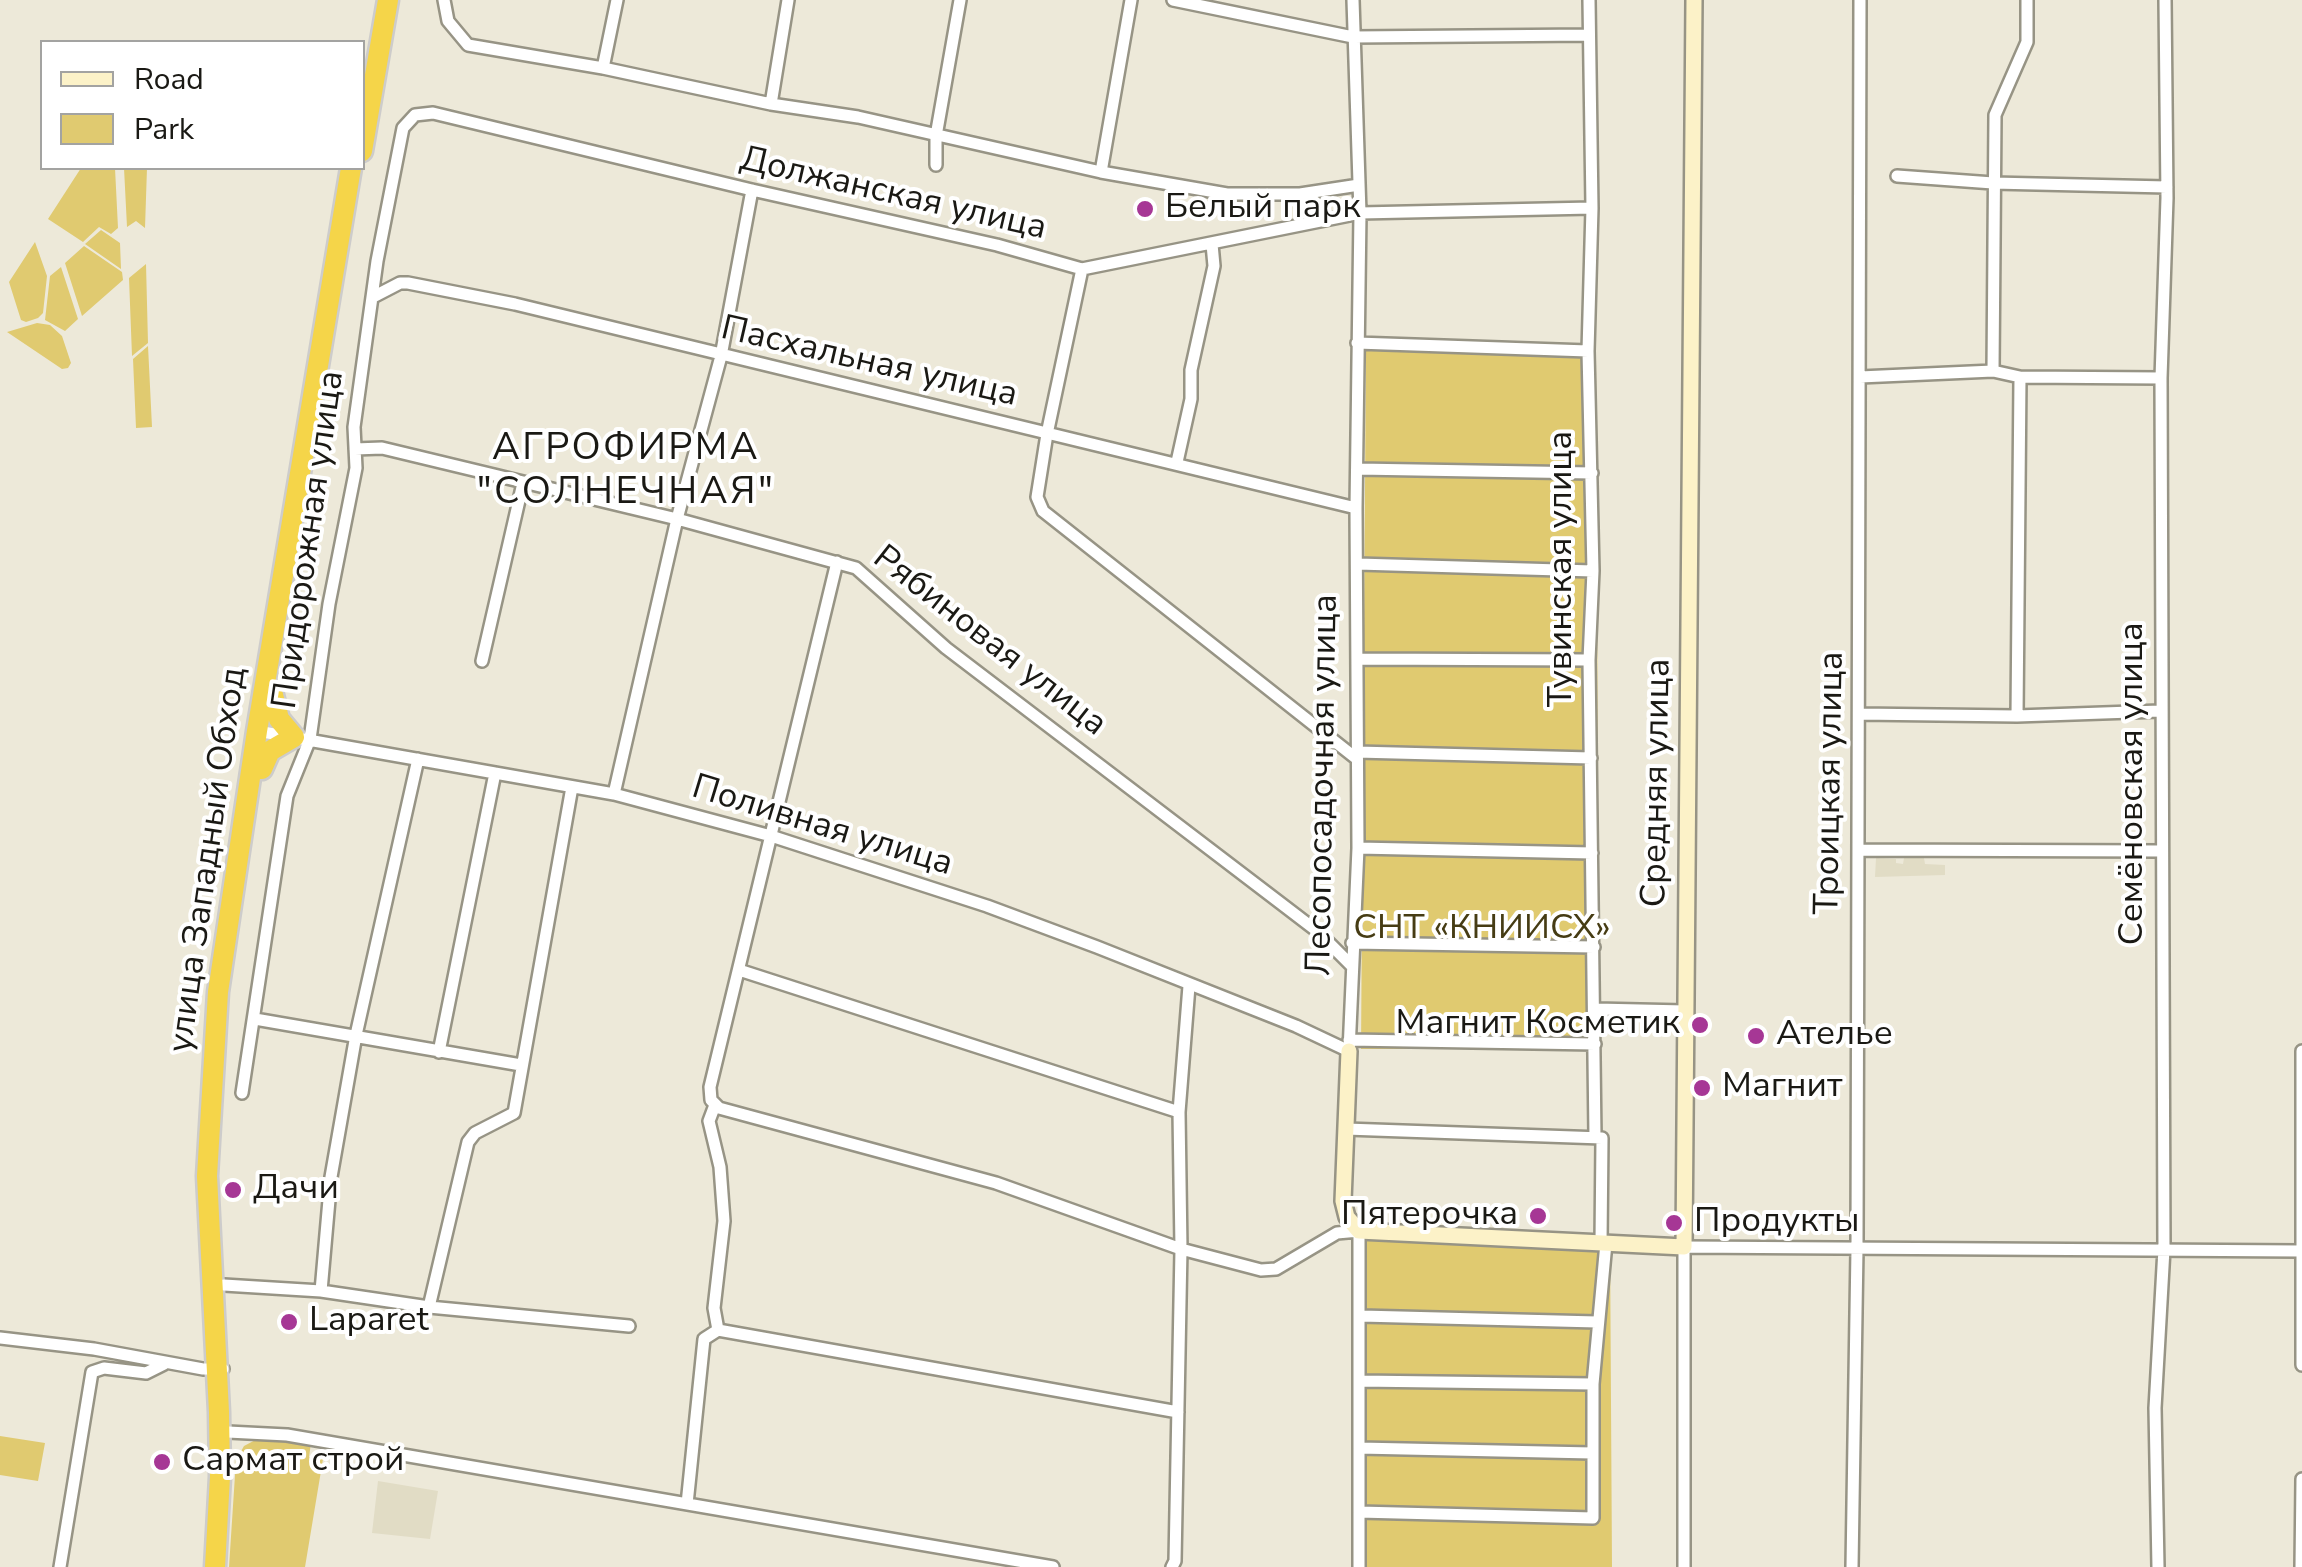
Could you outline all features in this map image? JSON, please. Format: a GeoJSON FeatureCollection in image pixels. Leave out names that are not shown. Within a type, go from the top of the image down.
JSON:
{"type":"FeatureCollection","features":[{"type":"Feature","properties":{"kind":"highway"},"geometry":{"type":"LineString","coordinates":[[365,82],[379,0]]}},
{"type":"Feature","properties":{"kind":"highway"},"geometry":{"type":"LineString","coordinates":[[365,134],[388,0]]}},
{"type":"Feature","properties":{"kind":"highway","name":"улица Западный Обход"},"geometry":{"type":"LineString","coordinates":[[226,1567],[228,1432],[207,1176],[218,992],[351,170]]}},
{"type":"Feature","properties":{"kind":"highway","name":"улица Западный Обход"},"geometry":{"type":"LineString","coordinates":[[215,1567],[224,1285],[218,1174],[228,993],[262,769],[262,732],[273,695],[360,170]]}},
{"type":"Feature","properties":{"kind":"highway"},"geometry":{"type":"LineString","coordinates":[[262,769],[270,752],[302,738],[278,719],[273,695]]}},
{"type":"Feature","properties":{"kind":"street","name":"Должанская улица"},"geometry":{"type":"LineString","coordinates":[[444,0],[448,21],[462,41],[489,51],[603,68],[772,104],[858,117],[1102,172],[1227,194],[1300,194],[1360,185]]}},
{"type":"Feature","properties":{"kind":"street"},"geometry":{"type":"LineString","coordinates":[[603,68],[617,0]]}},
{"type":"Feature","properties":{"kind":"street"},"geometry":{"type":"LineString","coordinates":[[772,104],[788,0]]}},
{"type":"Feature","properties":{"kind":"street"},"geometry":{"type":"LineString","coordinates":[[936,165],[936,136],[960,0]]}},
{"type":"Feature","properties":{"kind":"street"},"geometry":{"type":"LineString","coordinates":[[1102,172],[1131,0]]}},
{"type":"Feature","properties":{"kind":"street"},"geometry":{"type":"LineString","coordinates":[[1173,0],[1353,37],[1589,35]]}},
{"type":"Feature","properties":{"kind":"street","name":"Лесопосадочная улица"},"geometry":{"type":"LineString","coordinates":[[1353,0],[1360,185],[1356,508],[1358,848],[1343,1201],[1347,1217],[1359,1232],[1359,1567]]}},
{"type":"Feature","properties":{"kind":"street","name":"Тувинская улица"},"geometry":{"type":"LineString","coordinates":[[1360,1512],[1593,1518],[1593,1384],[1603,1243],[1595,1044],[1589,660],[1593,571],[1588,351],[1592,208],[1589,0]]}},
{"type":"Feature","properties":{"kind":"street","name":"Средняя улица"},"geometry":{"type":"LineString","coordinates":[[1684,1567],[1694,0]]}},
{"type":"Feature","properties":{"kind":"street","name":"Троицкая улица"},"geometry":{"type":"LineString","coordinates":[[1852,1567],[1857,1249],[1860,0]]}},
{"type":"Feature","properties":{"kind":"street"},"geometry":{"type":"LineString","coordinates":[[1993,372],[1995,116],[2027,42],[2027,0]]}},
{"type":"Feature","properties":{"kind":"street","name":"Семёновская улица"},"geometry":{"type":"LineString","coordinates":[[2158,1567],[2155,1408],[2164,1249],[2160,711],[2161,378],[2167,187],[2165,0]]}},
{"type":"Feature","properties":{"kind":"street","name":"Должанская улица"},"geometry":{"type":"LineString","coordinates":[[415,115],[433,113],[928,228],[1082,268],[1360,213],[1592,208]]}},
{"type":"Feature","properties":{"kind":"street","name":"Придорожная улица"},"geometry":{"type":"LineString","coordinates":[[242,1093],[287,796],[356,468],[354,427],[376,261],[403,128],[415,115]]}},
{"type":"Feature","properties":{"kind":"street"},"geometry":{"type":"LineString","coordinates":[[1897,176],[1993,183],[2167,187]]}},
{"type":"Feature","properties":{"kind":"street"},"geometry":{"type":"LineString","coordinates":[[614,794],[677,519],[721,356],[752,190]]}},
{"type":"Feature","properties":{"kind":"street"},"geometry":{"type":"LineString","coordinates":[[1177,462],[1191,398],[1191,370],[1214,266],[1212,244]]}},
{"type":"Feature","properties":{"kind":"street"},"geometry":{"type":"LineString","coordinates":[[1082,268],[1047,434],[1038,497],[1042,511],[1356,756],[1591,758]]}},
{"type":"Feature","properties":{"kind":"street","name":"Пасхальная улица"},"geometry":{"type":"LineString","coordinates":[[373,297],[408,283],[515,304],[1356,508]]}},
{"type":"Feature","properties":{"kind":"street"},"geometry":{"type":"LineString","coordinates":[[1357,343],[1588,351]]}},
{"type":"Feature","properties":{"kind":"street"},"geometry":{"type":"LineString","coordinates":[[1860,377],[1993,372],[2020,377],[2161,378]]}},
{"type":"Feature","properties":{"kind":"street"},"geometry":{"type":"LineString","coordinates":[[2017,716],[2020,377]]}},
{"type":"Feature","properties":{"kind":"street","name":"Рябиновая улица"},"geometry":{"type":"LineString","coordinates":[[355,449],[382,448],[677,519],[856,568],[946,648],[1283,905],[1352,966]]}},
{"type":"Feature","properties":{"kind":"street"},"geometry":{"type":"LineString","coordinates":[[1358,469],[1592,473]]}},
{"type":"Feature","properties":{"kind":"street"},"geometry":{"type":"LineString","coordinates":[[482,661],[523,483]]}},
{"type":"Feature","properties":{"kind":"street"},"geometry":{"type":"LineString","coordinates":[[718,1330],[714,1308],[724,1221],[720,1167],[709,1121],[713,1102],[710,1087],[838,562]]}},
{"type":"Feature","properties":{"kind":"street"},"geometry":{"type":"LineString","coordinates":[[1358,564],[1593,571]]}},
{"type":"Feature","properties":{"kind":"street"},"geometry":{"type":"LineString","coordinates":[[1357,660],[1589,660]]}},
{"type":"Feature","properties":{"kind":"street"},"geometry":{"type":"LineString","coordinates":[[1859,714],[2017,716],[2160,711]]}},
{"type":"Feature","properties":{"kind":"street","name":"Поливная улица"},"geometry":{"type":"LineString","coordinates":[[262,732],[614,794],[770,836],[987,906],[1349,1046]]}},
{"type":"Feature","properties":{"kind":"street"},"geometry":{"type":"LineString","coordinates":[[321,1292],[331,1177],[356,1035],[418,759]]}},
{"type":"Feature","properties":{"kind":"street"},"geometry":{"type":"LineString","coordinates":[[439,1052],[495,774]]}},
{"type":"Feature","properties":{"kind":"street"},"geometry":{"type":"LineString","coordinates":[[429,1307],[468,1142],[475,1133],[514,1113],[572,787]]}},
{"type":"Feature","properties":{"kind":"street"},"geometry":{"type":"LineString","coordinates":[[1358,848],[1592,853]]}},
{"type":"Feature","properties":{"kind":"street"},"geometry":{"type":"LineString","coordinates":[[1858,850],[2162,851]]}},
{"type":"Feature","properties":{"kind":"street"},"geometry":{"type":"LineString","coordinates":[[1352,943],[1594,947]]}},
{"type":"Feature","properties":{"kind":"street"},"geometry":{"type":"LineString","coordinates":[[740,970],[1179,1112]]}},
{"type":"Feature","properties":{"kind":"street"},"geometry":{"type":"LineString","coordinates":[[1172,1567],[1181,1249],[1179,1112],[1189,986]]}},
{"type":"Feature","properties":{"kind":"street"},"geometry":{"type":"LineString","coordinates":[[1596,1009],[1685,1012]]}},
{"type":"Feature","properties":{"kind":"street"},"geometry":{"type":"LineString","coordinates":[[255,1020],[520,1065]]}},
{"type":"Feature","properties":{"kind":"street"},"geometry":{"type":"LineString","coordinates":[[1349,1046],[1595,1044]]}},
{"type":"Feature","properties":{"kind":"street"},"geometry":{"type":"LineString","coordinates":[[2302,1051],[2302,1365]]}},
{"type":"Feature","properties":{"kind":"street"},"geometry":{"type":"LineString","coordinates":[[713,1102],[996,1184],[1181,1249],[1262,1270],[1276,1269],[1337,1233],[1359,1232],[1684,1247],[2300,1251]]}},
{"type":"Feature","properties":{"kind":"street"},"geometry":{"type":"LineString","coordinates":[[1346,1129],[1599,1138]]}},
{"type":"Feature","properties":{"kind":"street"},"geometry":{"type":"LineString","coordinates":[[224,1285],[629,1326]]}},
{"type":"Feature","properties":{"kind":"street"},"geometry":{"type":"LineString","coordinates":[[1362,1316],[1598,1322]]}},
{"type":"Feature","properties":{"kind":"street"},"geometry":{"type":"LineString","coordinates":[[687,1504],[704,1340],[718,1330],[1178,1412]]}},
{"type":"Feature","properties":{"kind":"street"},"geometry":{"type":"LineString","coordinates":[[0,1338],[94,1348],[164,1364],[221,1369]]}},
{"type":"Feature","properties":{"kind":"street"},"geometry":{"type":"LineString","coordinates":[[60,1567],[92,1372],[104,1368],[146,1373],[164,1364]]}},
{"type":"Feature","properties":{"kind":"street"},"geometry":{"type":"LineString","coordinates":[[1359,1381],[1593,1384]]}},
{"type":"Feature","properties":{"kind":"street"},"geometry":{"type":"LineString","coordinates":[[228,1432],[287,1435],[1053,1567]]}},
{"type":"Feature","properties":{"kind":"street"},"geometry":{"type":"LineString","coordinates":[[1359,1448],[1592,1453]]}},
{"type":"Feature","properties":{"kind":"street"},"geometry":{"type":"LineString","coordinates":[[2301,1567],[2302,1479]]}},
{"type":"Feature","properties":{"kind":"shaded area"},"geometry":{"type":"Polygon","coordinates":[[[1876,858],[1896,859],[1896,863],[1903,864],[1904,858],[1924,858],[1925,864],[1945,865],[1945,875],[1875,877],[1876,858]]]}},
{"type":"Feature","properties":{"kind":"shaded area"},"geometry":{"type":"Polygon","coordinates":[[[378,1481],[438,1491],[430,1539],[372,1533],[378,1481]]]}},
{"type":"Feature","properties":{"kind":"green space"},"geometry":{"type":"Polygon","coordinates":[[[80,170],[115,170],[118,228],[111,234],[99,227],[83,242],[48,219],[80,170]]]}},
{"type":"Feature","properties":{"kind":"green space"},"geometry":{"type":"Polygon","coordinates":[[[124,170],[147,170],[145,228],[136,221],[127,227],[124,170]]]}},
{"type":"Feature","properties":{"kind":"green space"},"geometry":{"type":"Polygon","coordinates":[[[101,230],[120,243],[121,269],[85,244],[101,230]]]}},
{"type":"Feature","properties":{"kind":"green space"},"geometry":{"type":"Polygon","coordinates":[[[35,242],[47,276],[43,313],[26,322],[21,320],[9,282],[35,242]]]}},
{"type":"Feature","properties":{"kind":"green space"},"geometry":{"type":"Polygon","coordinates":[[[84,246],[122,272],[123,280],[82,316],[65,263],[84,246]]]}},
{"type":"Feature","properties":{"kind":"green space"},"geometry":{"type":"Polygon","coordinates":[[[146,264],[148,343],[132,356],[129,278],[146,264]]]}},
{"type":"Feature","properties":{"kind":"green space"},"geometry":{"type":"Polygon","coordinates":[[[61,267],[78,319],[65,331],[45,320],[50,276],[61,267]]]}},
{"type":"Feature","properties":{"kind":"green space"},"geometry":{"type":"Polygon","coordinates":[[[37,323],[50,325],[62,336],[71,363],[68,368],[62,369],[7,332],[37,323]]]}},
{"type":"Feature","properties":{"kind":"green space"},"geometry":{"type":"Polygon","coordinates":[[[148,346],[152,427],[136,428],[133,359],[148,346]]]}},
{"type":"Feature","properties":{"kind":"green space","name":"СНТ «КНИИСХ»"},"geometry":{"type":"Polygon","coordinates":[[[1366,350],[1596,357],[1599,1049],[1361,1049],[1366,350]]]}},
{"type":"Feature","properties":{"kind":"green space"},"geometry":{"type":"Polygon","coordinates":[[[1366,1229],[1610,1238],[1612,1567],[1366,1567],[1366,1229]]]}},
{"type":"Feature","properties":{"kind":"green space"},"geometry":{"type":"Polygon","coordinates":[[[0,1436],[45,1443],[38,1481],[0,1475],[0,1436]]]}},
{"type":"Feature","properties":{"kind":"green space"},"geometry":{"type":"Polygon","coordinates":[[[261,1437],[311,1443],[309,1457],[323,1459],[305,1567],[229,1567],[236,1460],[244,1446],[261,1437]]]}},
{"type":"Feature","properties":{"kind":"place","name":"Белый парк"},"geometry":{"type":"Point","coordinates":[1145,209]}},
{"type":"Feature","properties":{"kind":"place","name":"Магнит Косметик"},"geometry":{"type":"Point","coordinates":[1700,1025]}},
{"type":"Feature","properties":{"kind":"place","name":"Ателье"},"geometry":{"type":"Point","coordinates":[1756,1036]}},
{"type":"Feature","properties":{"kind":"place","name":"Магнит"},"geometry":{"type":"Point","coordinates":[1702,1088]}},
{"type":"Feature","properties":{"kind":"place","name":"Дачи"},"geometry":{"type":"Point","coordinates":[233,1190]}},
{"type":"Feature","properties":{"kind":"place","name":"Пятерочка"},"geometry":{"type":"Point","coordinates":[1538,1216]}},
{"type":"Feature","properties":{"kind":"place","name":"Продукты"},"geometry":{"type":"Point","coordinates":[1674,1223]}},
{"type":"Feature","properties":{"kind":"place","name":"Laparet"},"geometry":{"type":"Point","coordinates":[289,1322]}},
{"type":"Feature","properties":{"kind":"place","name":"Сармат строй"},"geometry":{"type":"Point","coordinates":[162,1462]}},
{"type":"Feature","properties":{"kind":"district","name":"АГРОФИРМА \"СОЛНЕЧНАЯ\""},"geometry":{"type":"Point","coordinates":[626,472]}}]}
